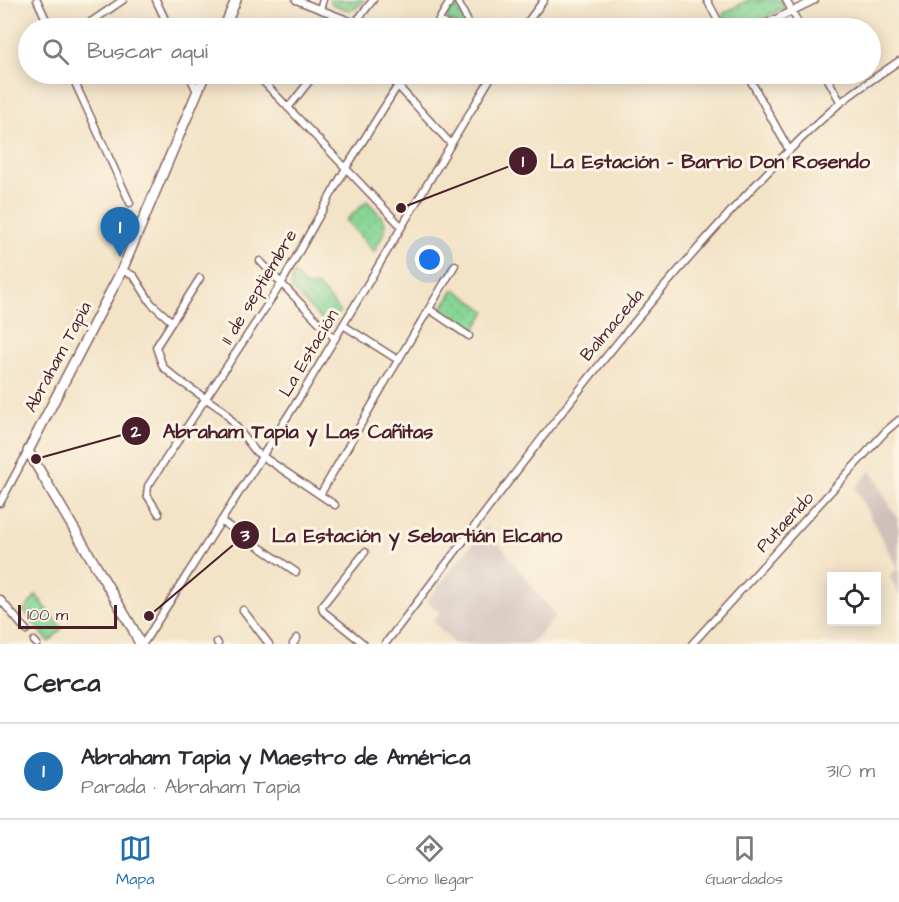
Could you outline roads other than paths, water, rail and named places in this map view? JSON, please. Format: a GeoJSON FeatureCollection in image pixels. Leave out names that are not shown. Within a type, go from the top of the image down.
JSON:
{"type":"FeatureCollection","features":[{"type":"Feature","properties":{"kind":"street"},"geometry":{"type":"LineString","coordinates":[[37,0],[45,18]]}},
{"type":"Feature","properties":{"kind":"street"},"geometry":{"type":"LineString","coordinates":[[97,18],[123,0]]}},
{"type":"Feature","properties":{"kind":"street"},"geometry":{"type":"LineString","coordinates":[[156,0],[164,18]]}},
{"type":"Feature","properties":{"kind":"street"},"geometry":{"type":"LineString","coordinates":[[228,18],[236,0]]}},
{"type":"Feature","properties":{"kind":"street"},"geometry":{"type":"LineString","coordinates":[[296,0],[337,18]]}},
{"type":"Feature","properties":{"kind":"street"},"geometry":{"type":"LineString","coordinates":[[320,9],[323,0]]}},
{"type":"Feature","properties":{"kind":"street"},"geometry":{"type":"LineString","coordinates":[[359,18],[373,0]]}},
{"type":"Feature","properties":{"kind":"street"},"geometry":{"type":"LineString","coordinates":[[441,18],[452,0]]}},
{"type":"Feature","properties":{"kind":"street"},"geometry":{"type":"LineString","coordinates":[[457,0],[466,18]]}},
{"type":"Feature","properties":{"kind":"street"},"geometry":{"type":"LineString","coordinates":[[530,18],[544,0]]}},
{"type":"Feature","properties":{"kind":"street"},"geometry":{"type":"LineString","coordinates":[[706,0],[716,18]]}},
{"type":"Feature","properties":{"kind":"street"},"geometry":{"type":"LineString","coordinates":[[786,0],[796,18]]}},
{"type":"Feature","properties":{"kind":"street"},"geometry":{"type":"LineString","coordinates":[[778,18],[815,0]]}},
{"type":"Feature","properties":{"kind":"street","name":"Balmaceda"},"geometry":{"type":"LineString","coordinates":[[881,74],[899,61]]}},
{"type":"Feature","properties":{"kind":"street"},"geometry":{"type":"LineString","coordinates":[[76,84],[130,203]]}},
{"type":"Feature","properties":{"kind":"street"},"geometry":{"type":"LineString","coordinates":[[193,84],[197,93]]}},
{"type":"Feature","properties":{"kind":"street","name":"Abraham Tapia"},"geometry":{"type":"LineString","coordinates":[[28,450],[122,270],[201,84]]}},
{"type":"Feature","properties":{"kind":"street"},"geometry":{"type":"LineString","coordinates":[[265,84],[402,226]]}},
{"type":"Feature","properties":{"kind":"street"},"geometry":{"type":"LineString","coordinates":[[288,108],[307,84]]}},
{"type":"Feature","properties":{"kind":"street","name":"La Estación"},"geometry":{"type":"LineString","coordinates":[[142,644],[335,339],[488,84]]}},
{"type":"Feature","properties":{"kind":"street"},"geometry":{"type":"LineString","coordinates":[[753,84],[789,150]]}},
{"type":"Feature","properties":{"kind":"street"},"geometry":{"type":"LineString","coordinates":[[831,84],[841,103]]}},
{"type":"Feature","properties":{"kind":"street","name":"Balmaceda"},"geometry":{"type":"LineString","coordinates":[[386,644],[576,393],[666,284],[755,184],[789,150],[841,103],[867,84]]}},
{"type":"Feature","properties":{"kind":"street"},"geometry":{"type":"LineString","coordinates":[[398,86],[451,144]]}},
{"type":"Feature","properties":{"kind":"street","name":"11 de septiembre"},"geometry":{"type":"LineString","coordinates":[[159,514],[147,495],[148,486],[282,284],[346,168],[398,86]]}},
{"type":"Feature","properties":{"kind":"street"},"geometry":{"type":"LineString","coordinates":[[260,261],[335,339]]}},
{"type":"Feature","properties":{"kind":"street"},"geometry":{"type":"LineString","coordinates":[[320,495],[455,265]]}},
{"type":"Feature","properties":{"kind":"street"},"geometry":{"type":"LineString","coordinates":[[122,270],[134,276],[151,303],[172,322]]}},
{"type":"Feature","properties":{"kind":"street"},"geometry":{"type":"LineString","coordinates":[[200,278],[156,347],[163,367],[224,411],[262,457],[335,506]]}},
{"type":"Feature","properties":{"kind":"street"},"geometry":{"type":"LineString","coordinates":[[429,309],[469,336]]}},
{"type":"Feature","properties":{"kind":"street"},"geometry":{"type":"LineString","coordinates":[[343,326],[398,360]]}},
{"type":"Feature","properties":{"kind":"street","name":"Putaendo"},"geometry":{"type":"LineString","coordinates":[[692,644],[899,420]]}},
{"type":"Feature","properties":{"kind":"street"},"geometry":{"type":"LineString","coordinates":[[0,503],[28,450]]}},
{"type":"Feature","properties":{"kind":"street"},"geometry":{"type":"LineString","coordinates":[[28,450],[142,644]]}},
{"type":"Feature","properties":{"kind":"street"},"geometry":{"type":"LineString","coordinates":[[221,521],[296,572]]}},
{"type":"Feature","properties":{"kind":"street"},"geometry":{"type":"LineString","coordinates":[[364,644],[323,611],[322,606],[365,552]]}},
{"type":"Feature","properties":{"kind":"street"},"geometry":{"type":"LineString","coordinates":[[0,599],[27,630]]}},
{"type":"Feature","properties":{"kind":"street"},"geometry":{"type":"LineString","coordinates":[[243,610],[269,644]]}},
{"type":"Feature","properties":{"kind":"place","name":"La Estación - Barrio Don Rosendo"},"geometry":{"type":"Point","coordinates":[401,208]}},
{"type":"Feature","properties":{"kind":"place","name":"Abraham Tapia y Maestro de América"},"geometry":{"type":"Point","coordinates":[120,257]}},
{"type":"Feature","properties":{"kind":"place","name":"Abraham Tapia y Las Cañitas"},"geometry":{"type":"Point","coordinates":[36,459]}},
{"type":"Feature","properties":{"kind":"place","name":"La Estación y Sebartián Elcano"},"geometry":{"type":"Point","coordinates":[149,616]}}]}
